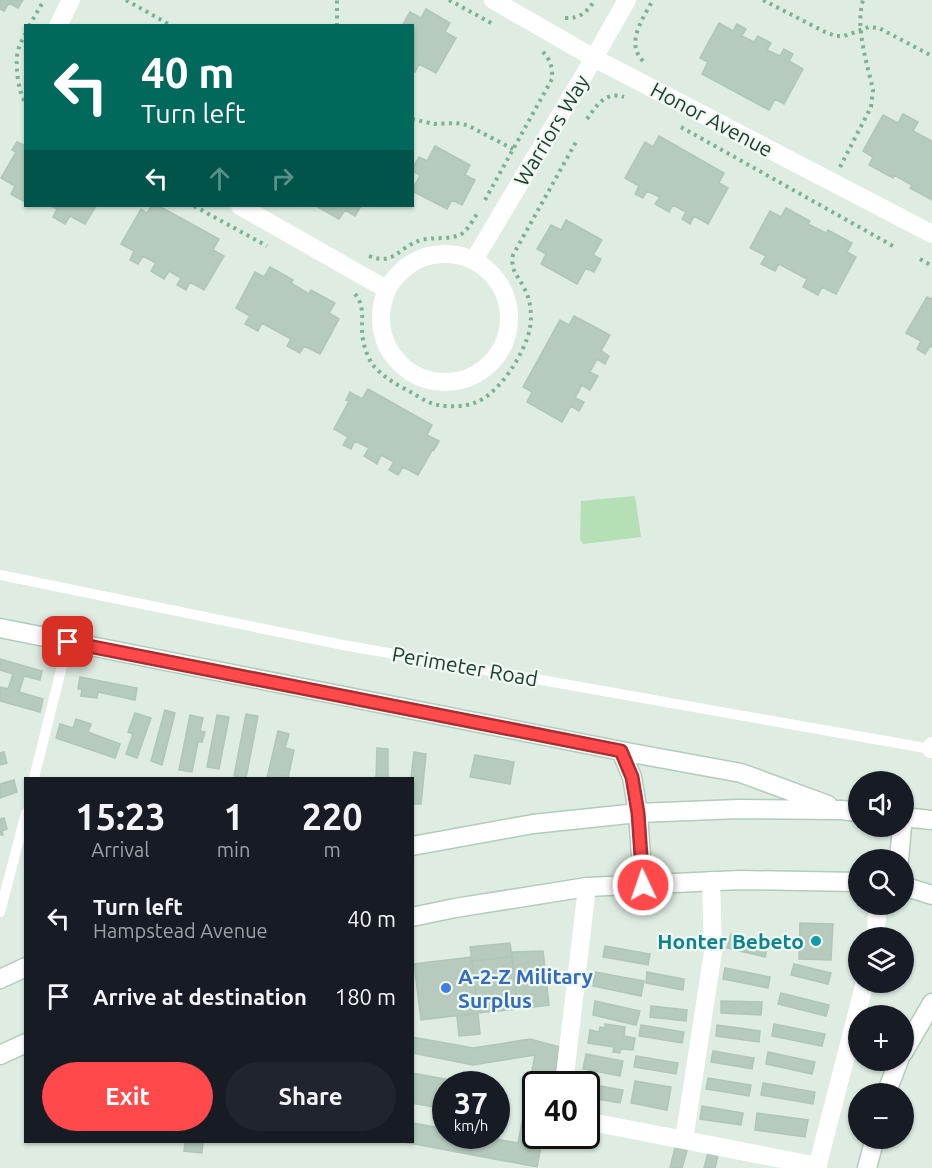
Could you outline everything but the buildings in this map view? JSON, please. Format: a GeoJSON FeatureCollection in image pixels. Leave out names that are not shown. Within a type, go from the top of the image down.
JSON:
{"type":"FeatureCollection","features":[{"type":"Feature","properties":{"kind":"street"},"geometry":{"type":"LineString","coordinates":[[59,24],[71,0]]}},
{"type":"Feature","properties":{"kind":"street","name":"Honor Avenue"},"geometry":{"type":"LineString","coordinates":[[493,0],[594,58],[932,234]]}},
{"type":"Feature","properties":{"kind":"street","name":"Warriors Way"},"geometry":{"type":"LineString","coordinates":[[474,260],[627,0]]}},
{"type":"Feature","properties":{"kind":"street"},"geometry":{"type":"LineString","coordinates":[[242,207],[386,288]]}},
{"type":"Feature","properties":{"kind":"street"},"geometry":{"type":"LineString","coordinates":[[453,254],[474,260],[491,273],[504,290],[510,311],[508,333],[500,353],[485,369],[466,379],[445,383],[424,380],[406,370],[391,355],[382,336],[380,315],[386,288],[395,276],[412,262],[431,255],[453,254]]}},
{"type":"Feature","properties":{"kind":"street"},"geometry":{"type":"LineString","coordinates":[[0,628],[741,773],[848,811]]}},
{"type":"Feature","properties":{"kind":"street"},"geometry":{"type":"LineString","coordinates":[[621,751],[632,777],[638,813],[643,885]]}},
{"type":"Feature","properties":{"kind":"street"},"geometry":{"type":"LineString","coordinates":[[414,846],[533,824],[638,813],[739,809],[848,811]]}},
{"type":"Feature","properties":{"kind":"street"},"geometry":{"type":"LineString","coordinates":[[914,818],[932,820]]}},
{"type":"Feature","properties":{"kind":"street"},"geometry":{"type":"LineString","coordinates":[[914,883],[932,880]]}},
{"type":"Feature","properties":{"kind":"street"},"geometry":{"type":"LineString","coordinates":[[684,1140],[713,952],[711,881]]}},
{"type":"Feature","properties":{"kind":"street"},"geometry":{"type":"LineString","coordinates":[[414,917],[587,887],[711,881],[848,882]]}},
{"type":"Feature","properties":{"kind":"street"},"geometry":{"type":"LineString","coordinates":[[566,1071],[587,887]]}},
{"type":"Feature","properties":{"kind":"street"},"geometry":{"type":"LineString","coordinates":[[914,889],[932,895]]}},
{"type":"Feature","properties":{"kind":"street"},"geometry":{"type":"LineString","coordinates":[[0,979],[24,968]]}},
{"type":"Feature","properties":{"kind":"street"},"geometry":{"type":"LineString","coordinates":[[600,1124],[818,1167],[862,993]]}},
{"type":"Feature","properties":{"kind":"street"},"geometry":{"type":"LineString","coordinates":[[914,1034],[932,1003]]}},
{"type":"Feature","properties":{"kind":"street"},"geometry":{"type":"LineString","coordinates":[[0,1055],[24,1044]]}},
{"type":"Feature","properties":{"kind":"street"},"geometry":{"type":"LineString","coordinates":[[867,1168],[872,1149]]}},
{"type":"Feature","properties":{"kind":"lane","name":"Perimeter Road"},"geometry":{"type":"LineString","coordinates":[[0,575],[343,645],[931,748]]}},
{"type":"Feature","properties":{"kind":"lane"},"geometry":{"type":"LineString","coordinates":[[34,777],[68,642]]}},
{"type":"Feature","properties":{"kind":"lane"},"geometry":{"type":"LineString","coordinates":[[0,912],[24,821]]}},
{"type":"Feature","properties":{"kind":"path"},"geometry":{"type":"LineString","coordinates":[[30,24],[44,0]]}},
{"type":"Feature","properties":{"kind":"path"},"geometry":{"type":"LineString","coordinates":[[126,0],[168,24]]}},
{"type":"Feature","properties":{"kind":"path"},"geometry":{"type":"LineString","coordinates":[[337,0],[337,24]]}},
{"type":"Feature","properties":{"kind":"path"},"geometry":{"type":"LineString","coordinates":[[449,0],[498,27]]}},
{"type":"Feature","properties":{"kind":"path"},"geometry":{"type":"LineString","coordinates":[[559,15],[566,18],[579,17],[588,11],[595,0]]}},
{"type":"Feature","properties":{"kind":"path"},"geometry":{"type":"LineString","coordinates":[[645,63],[635,48],[635,39],[653,0]]}},
{"type":"Feature","properties":{"kind":"path"},"geometry":{"type":"LineString","coordinates":[[763,0],[837,36],[844,36],[869,27],[879,28],[932,56]]}},
{"type":"Feature","properties":{"kind":"path"},"geometry":{"type":"LineString","coordinates":[[839,169],[871,107],[873,98],[861,29],[860,15],[863,0]]}},
{"type":"Feature","properties":{"kind":"path"},"geometry":{"type":"LineString","coordinates":[[24,37],[17,58],[20,92],[24,100]]}},
{"type":"Feature","properties":{"kind":"path"},"geometry":{"type":"LineString","coordinates":[[483,204],[552,79],[551,65],[547,57],[533,46]]}},
{"type":"Feature","properties":{"kind":"path"},"geometry":{"type":"LineString","coordinates":[[587,119],[597,105],[609,96],[621,96],[631,101]]}},
{"type":"Feature","properties":{"kind":"path"},"geometry":{"type":"LineString","coordinates":[[414,120],[434,124],[467,125],[513,149]]}},
{"type":"Feature","properties":{"kind":"path"},"geometry":{"type":"LineString","coordinates":[[680,126],[893,246]]}},
{"type":"Feature","properties":{"kind":"path"},"geometry":{"type":"LineString","coordinates":[[347,290],[359,300],[362,308],[363,341],[371,362],[380,373],[398,386],[436,405],[452,406],[475,403],[494,390],[507,376],[528,334],[531,308],[528,296],[511,263],[517,244],[576,142]]}},
{"type":"Feature","properties":{"kind":"path"},"geometry":{"type":"LineString","coordinates":[[196,207],[272,249]]}},
{"type":"Feature","properties":{"kind":"path"},"geometry":{"type":"LineString","coordinates":[[360,251],[378,259],[384,259],[392,257],[419,241],[456,237],[463,233],[478,213]]}},
{"type":"Feature","properties":{"kind":"path"},"geometry":{"type":"LineString","coordinates":[[920,259],[932,266]]}},
{"type":"Feature","properties":{"kind":"green space"},"geometry":{"type":"Polygon","coordinates":[[[635,496],[641,537],[583,544],[580,539],[581,501],[635,496]]]}},
{"type":"Feature","properties":{"kind":"place","name":"Honter Bebeto"},"geometry":{"type":"Point","coordinates":[816,941]}},
{"type":"Feature","properties":{"kind":"place","name":"A-2-Z Military Surplus"},"geometry":{"type":"Point","coordinates":[446,988]}},
{"type":"Feature","properties":{"kind":"route"},"geometry":{"type":"LineString","coordinates":[[68,642],[621,751],[632,777],[638,813],[643,885]]}}]}
